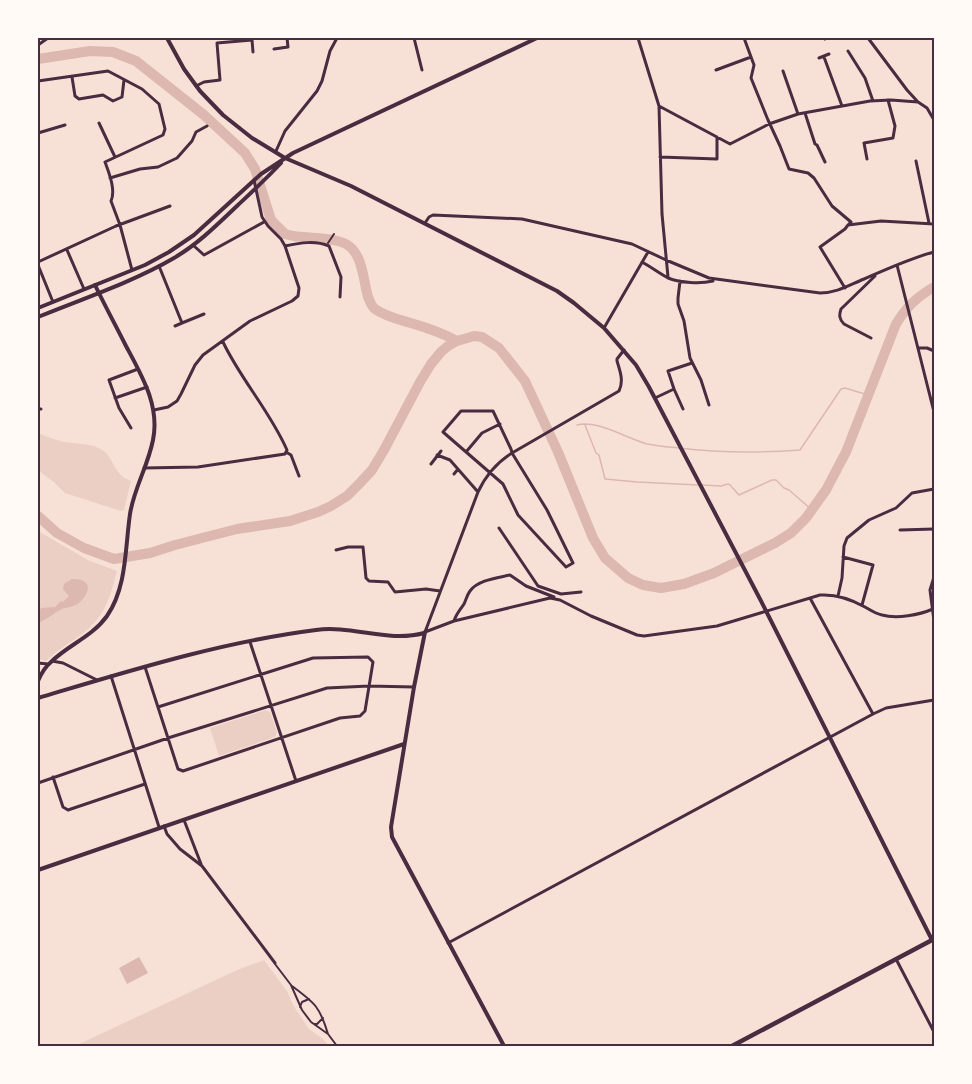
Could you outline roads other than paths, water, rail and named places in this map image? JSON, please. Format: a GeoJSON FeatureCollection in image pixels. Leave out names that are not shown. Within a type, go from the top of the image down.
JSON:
{"type":"FeatureCollection","features":[{"type":"Feature","properties":{"kind":"main road"},"geometry":{"type":"LineString","coordinates":[[167,38],[196,86],[241,131],[285,158],[351,186],[557,291],[604,328],[636,365],[655,398],[933,939],[732,1047]]}},
{"type":"Feature","properties":{"kind":"main road"},"geometry":{"type":"LineString","coordinates":[[38,308],[132,270],[169,252],[194,235],[261,174],[285,158],[363,118],[537,38]]}},
{"type":"Feature","properties":{"kind":"main road"},"geometry":{"type":"LineString","coordinates":[[38,317],[143,274],[174,258],[193,245],[265,181],[285,158]]}},
{"type":"Feature","properties":{"kind":"main road"},"geometry":{"type":"LineString","coordinates":[[38,681],[50,662],[90,634],[106,617],[117,596],[123,571],[132,502],[154,438],[154,410],[147,387],[94,285]]}},
{"type":"Feature","properties":{"kind":"main road"},"geometry":{"type":"LineString","coordinates":[[38,698],[188,655],[325,629],[393,636],[410,636],[425,632],[404,744],[391,827],[392,837],[504,1047]]}},
{"type":"Feature","properties":{"kind":"main road"},"geometry":{"type":"LineString","coordinates":[[38,870],[404,744]]}},
{"type":"Feature","properties":{"kind":"street"},"geometry":{"type":"LineString","coordinates":[[38,45],[48,38]]}},
{"type":"Feature","properties":{"kind":"street"},"geometry":{"type":"LineString","coordinates":[[274,49],[288,47],[286,38]]}},
{"type":"Feature","properties":{"kind":"street"},"geometry":{"type":"LineString","coordinates":[[276,151],[285,131],[317,91],[337,38]]}},
{"type":"Feature","properties":{"kind":"street"},"geometry":{"type":"LineString","coordinates":[[414,38],[422,70]]}},
{"type":"Feature","properties":{"kind":"street"},"geometry":{"type":"LineString","coordinates":[[638,38],[659,106],[662,214],[668,277]]}},
{"type":"Feature","properties":{"kind":"street"},"geometry":{"type":"LineString","coordinates":[[744,38],[754,68],[752,78],[789,170],[808,173],[814,178],[832,206],[851,222],[820,247],[844,288]]}},
{"type":"Feature","properties":{"kind":"street"},"geometry":{"type":"LineString","coordinates":[[868,38],[907,90],[927,108],[934,120]]}},
{"type":"Feature","properties":{"kind":"street"},"geometry":{"type":"LineString","coordinates":[[196,86],[204,82],[220,80],[218,43],[252,39],[253,52]]}},
{"type":"Feature","properties":{"kind":"street"},"geometry":{"type":"LineString","coordinates":[[848,51],[865,78],[873,101]]}},
{"type":"Feature","properties":{"kind":"street"},"geometry":{"type":"LineString","coordinates":[[819,58],[829,54]]}},
{"type":"Feature","properties":{"kind":"street"},"geometry":{"type":"LineString","coordinates":[[716,70],[751,57]]}},
{"type":"Feature","properties":{"kind":"street"},"geometry":{"type":"LineString","coordinates":[[825,57],[842,106]]}},
{"type":"Feature","properties":{"kind":"street"},"geometry":{"type":"LineString","coordinates":[[38,81],[108,71],[142,89],[159,104],[165,129],[163,135],[105,162],[113,195],[111,201],[132,270]]}},
{"type":"Feature","properties":{"kind":"street"},"geometry":{"type":"LineString","coordinates":[[783,71],[798,114]]}},
{"type":"Feature","properties":{"kind":"street"},"geometry":{"type":"LineString","coordinates":[[72,77],[75,96],[79,99],[103,95],[113,101],[122,97],[124,80]]}},
{"type":"Feature","properties":{"kind":"street"},"geometry":{"type":"LineString","coordinates":[[867,159],[864,143],[893,138],[895,126],[888,100]]}},
{"type":"Feature","properties":{"kind":"street"},"geometry":{"type":"LineString","coordinates":[[659,106],[730,144],[769,124],[798,114],[873,101],[918,102]]}},
{"type":"Feature","properties":{"kind":"street"},"geometry":{"type":"LineString","coordinates":[[806,113],[815,144],[825,162]]}},
{"type":"Feature","properties":{"kind":"street"},"geometry":{"type":"LineString","coordinates":[[99,123],[115,157]]}},
{"type":"Feature","properties":{"kind":"street"},"geometry":{"type":"LineString","coordinates":[[38,133],[65,125]]}},
{"type":"Feature","properties":{"kind":"street"},"geometry":{"type":"LineString","coordinates":[[110,178],[140,169],[158,167],[177,158],[192,141],[196,132],[207,126]]}},
{"type":"Feature","properties":{"kind":"street"},"geometry":{"type":"LineString","coordinates":[[660,157],[717,159],[717,137]]}},
{"type":"Feature","properties":{"kind":"street"},"geometry":{"type":"LineString","coordinates":[[916,160],[929,223]]}},
{"type":"Feature","properties":{"kind":"street"},"geometry":{"type":"LineString","coordinates":[[154,410],[168,407],[177,401],[198,360],[250,321],[296,298],[299,288],[285,246],[265,222],[255,180]]}},
{"type":"Feature","properties":{"kind":"street"},"geometry":{"type":"LineString","coordinates":[[38,263],[120,225],[170,206]]}},
{"type":"Feature","properties":{"kind":"street"},"geometry":{"type":"LineString","coordinates":[[424,225],[433,215],[522,219],[632,244],[702,276],[716,280],[820,293],[844,288],[934,252]]}},
{"type":"Feature","properties":{"kind":"street"},"geometry":{"type":"LineString","coordinates":[[848,225],[881,220],[934,224]]}},
{"type":"Feature","properties":{"kind":"street"},"geometry":{"type":"LineString","coordinates":[[193,245],[204,255],[265,222]]}},
{"type":"Feature","properties":{"kind":"street"},"geometry":{"type":"LineString","coordinates":[[327,244],[334,234]]}},
{"type":"Feature","properties":{"kind":"street"},"geometry":{"type":"LineString","coordinates":[[285,246],[304,242],[327,244]]}},
{"type":"Feature","properties":{"kind":"street"},"geometry":{"type":"LineString","coordinates":[[327,244],[341,277],[340,297]]}},
{"type":"Feature","properties":{"kind":"street"},"geometry":{"type":"LineString","coordinates":[[67,249],[84,289]]}},
{"type":"Feature","properties":{"kind":"street"},"geometry":{"type":"LineString","coordinates":[[604,328],[648,252]]}},
{"type":"Feature","properties":{"kind":"street"},"geometry":{"type":"LineString","coordinates":[[38,255],[38,263],[53,302]]}},
{"type":"Feature","properties":{"kind":"street"},"geometry":{"type":"LineString","coordinates":[[642,262],[680,281],[706,283],[716,280]]}},
{"type":"Feature","properties":{"kind":"street"},"geometry":{"type":"LineString","coordinates":[[159,266],[182,323]]}},
{"type":"Feature","properties":{"kind":"street"},"geometry":{"type":"LineString","coordinates":[[897,266],[934,412]]}},
{"type":"Feature","properties":{"kind":"street"},"geometry":{"type":"LineString","coordinates":[[871,338],[844,324],[839,315],[841,309],[876,274]]}},
{"type":"Feature","properties":{"kind":"street"},"geometry":{"type":"LineString","coordinates":[[680,281],[678,304],[684,321],[690,358],[701,380],[709,405]]}},
{"type":"Feature","properties":{"kind":"street"},"geometry":{"type":"LineString","coordinates":[[175,326],[204,314]]}},
{"type":"Feature","properties":{"kind":"street"},"geometry":{"type":"LineString","coordinates":[[223,342],[233,362],[280,434],[286,452]]}},
{"type":"Feature","properties":{"kind":"street"},"geometry":{"type":"LineString","coordinates":[[919,346],[934,351]]}},
{"type":"Feature","properties":{"kind":"street"},"geometry":{"type":"LineString","coordinates":[[425,632],[478,492],[490,472],[504,458],[619,391],[622,380],[617,359],[624,350]]}},
{"type":"Feature","properties":{"kind":"street"},"geometry":{"type":"LineString","coordinates":[[683,409],[668,371],[692,363]]}},
{"type":"Feature","properties":{"kind":"street"},"geometry":{"type":"LineString","coordinates":[[131,428],[109,381],[138,369]]}},
{"type":"Feature","properties":{"kind":"street"},"geometry":{"type":"LineString","coordinates":[[115,398],[147,387]]}},
{"type":"Feature","properties":{"kind":"street"},"geometry":{"type":"LineString","coordinates":[[655,398],[674,389]]}},
{"type":"Feature","properties":{"kind":"street"},"geometry":{"type":"LineString","coordinates":[[461,411],[493,411],[500,424],[512,453],[547,510],[573,562],[566,567],[518,515],[503,484],[443,432],[461,411]]}},
{"type":"Feature","properties":{"kind":"street"},"geometry":{"type":"LineString","coordinates":[[466,452],[482,432],[500,424]]}},
{"type":"Feature","properties":{"kind":"street"},"geometry":{"type":"LineString","coordinates":[[431,464],[441,451]]}},
{"type":"Feature","properties":{"kind":"street"},"geometry":{"type":"LineString","coordinates":[[144,468],[198,467],[285,454],[286,452]]}},
{"type":"Feature","properties":{"kind":"street"},"geometry":{"type":"LineString","coordinates":[[286,452],[291,455],[299,476]]}},
{"type":"Feature","properties":{"kind":"street"},"geometry":{"type":"LineString","coordinates":[[437,455],[450,460],[478,492]]}},
{"type":"Feature","properties":{"kind":"street"},"geometry":{"type":"LineString","coordinates":[[454,474],[458,469]]}},
{"type":"Feature","properties":{"kind":"street"},"geometry":{"type":"LineString","coordinates":[[838,596],[847,538],[869,520],[896,508],[912,493],[934,489]]}},
{"type":"Feature","properties":{"kind":"street"},"geometry":{"type":"LineString","coordinates":[[499,528],[538,586],[555,598],[591,616],[638,635],[717,626],[830,594],[862,605],[880,615],[922,613],[934,608]]}},
{"type":"Feature","properties":{"kind":"street"},"geometry":{"type":"LineString","coordinates":[[900,530],[934,529]]}},
{"type":"Feature","properties":{"kind":"street"},"geometry":{"type":"LineString","coordinates":[[336,550],[363,547],[366,578],[369,581],[388,582],[395,592],[426,589],[440,591]]}},
{"type":"Feature","properties":{"kind":"street"},"geometry":{"type":"LineString","coordinates":[[843,557],[873,565],[862,605]]}},
{"type":"Feature","properties":{"kind":"street"},"geometry":{"type":"LineString","coordinates":[[454,621],[470,592],[480,583],[510,575],[526,586],[561,594],[581,592]]}},
{"type":"Feature","properties":{"kind":"street"},"geometry":{"type":"LineString","coordinates":[[934,577],[930,590],[934,621]]}},
{"type":"Feature","properties":{"kind":"street"},"geometry":{"type":"LineString","coordinates":[[425,632],[454,621],[555,598]]}},
{"type":"Feature","properties":{"kind":"street"},"geometry":{"type":"LineString","coordinates":[[810,598],[873,714]]}},
{"type":"Feature","properties":{"kind":"street"},"geometry":{"type":"LineString","coordinates":[[250,642],[296,781]]}},
{"type":"Feature","properties":{"kind":"street"},"geometry":{"type":"LineString","coordinates":[[145,666],[158,707],[178,769],[183,771],[340,718],[360,716],[365,711],[373,662],[368,657],[313,658],[158,707]]}},
{"type":"Feature","properties":{"kind":"street"},"geometry":{"type":"LineString","coordinates":[[38,663],[63,663],[97,681]]}},
{"type":"Feature","properties":{"kind":"street"},"geometry":{"type":"LineString","coordinates":[[111,676],[145,784],[162,827],[180,849],[202,866]]}},
{"type":"Feature","properties":{"kind":"street"},"geometry":{"type":"LineString","coordinates":[[38,783],[168,738],[327,688],[414,687]]}},
{"type":"Feature","properties":{"kind":"street"},"geometry":{"type":"LineString","coordinates":[[448,943],[873,714],[886,708],[934,700]]}},
{"type":"Feature","properties":{"kind":"street"},"geometry":{"type":"LineString","coordinates":[[54,777],[63,807],[68,810],[145,784]]}},
{"type":"Feature","properties":{"kind":"street"},"geometry":{"type":"LineString","coordinates":[[184,819],[202,866],[291,985],[300,1006],[311,1022],[328,1035],[337,1047]]}},
{"type":"Feature","properties":{"kind":"street"},"geometry":{"type":"LineString","coordinates":[[896,959],[934,1032]]}},
{"type":"Feature","properties":{"kind":"street"},"geometry":{"type":"LineString","coordinates":[[291,985],[310,999],[322,1014],[328,1035]]}},
{"type":"Feature","properties":{"kind":"street"},"geometry":{"type":"LineString","coordinates":[[300,1006],[302,1002],[310,999]]}},
{"type":"Feature","properties":{"kind":"street"},"geometry":{"type":"LineString","coordinates":[[314,1024],[323,1018]]}},
{"type":"Feature","properties":{"kind":"waterway"},"geometry":{"type":"LineString","coordinates":[[38,59],[90,51],[113,52],[136,61],[204,115],[245,153],[255,169],[271,220],[285,234],[344,243],[355,252],[359,259],[368,297],[375,309],[457,341]]}},
{"type":"Feature","properties":{"kind":"waterway"},"geometry":{"type":"LineString","coordinates":[[38,516],[57,533],[84,548],[114,559],[150,553],[237,529],[290,521],[318,512],[347,496],[372,470],[420,382],[441,352],[457,341],[474,336],[482,337],[499,348],[525,381],[558,452],[593,538],[605,558],[628,578],[643,585],[661,588],[684,584],[714,573],[775,543],[791,533],[806,518],[826,490],[846,452],[896,324],[913,302],[934,287]]}},
{"type":"Feature","properties":{"kind":"waterway"},"geometry":{"type":"LineString","coordinates":[[577,425],[593,425],[612,430],[647,444],[694,450],[724,452],[800,450],[841,389],[845,388],[868,395]]}},
{"type":"Feature","properties":{"kind":"waterway"},"geometry":{"type":"LineString","coordinates":[[585,425],[596,453],[599,455],[605,479],[698,485]]}},
{"type":"Feature","properties":{"kind":"waterway"},"geometry":{"type":"LineString","coordinates":[[702,485],[728,484],[739,495],[776,480],[812,510]]}}]}
